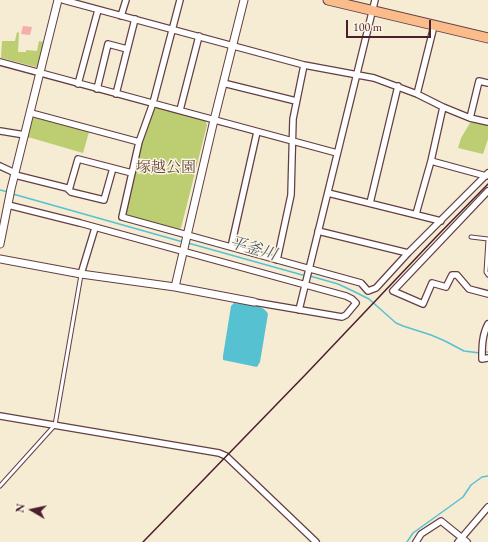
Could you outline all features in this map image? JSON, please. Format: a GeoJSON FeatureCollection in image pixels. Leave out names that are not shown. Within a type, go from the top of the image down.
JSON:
{"type":"FeatureCollection","features":[{"type":"Feature","properties":{"kind":"main road"},"geometry":{"type":"LineString","coordinates":[[328,0],[488,38]]}},
{"type":"Feature","properties":{"kind":"street"},"geometry":{"type":"LineString","coordinates":[[0,244],[11,189],[58,0]]}},
{"type":"Feature","properties":{"kind":"street"},"geometry":{"type":"LineString","coordinates":[[64,0],[304,65],[374,78],[398,86],[470,118],[488,122]]}},
{"type":"Feature","properties":{"kind":"street"},"geometry":{"type":"LineString","coordinates":[[121,16],[126,0]]}},
{"type":"Feature","properties":{"kind":"street"},"geometry":{"type":"LineString","coordinates":[[180,0],[154,103],[139,142],[122,217],[361,283],[368,291],[376,288],[408,253],[487,174]]}},
{"type":"Feature","properties":{"kind":"street"},"geometry":{"type":"LineString","coordinates":[[175,287],[244,0]]}},
{"type":"Feature","properties":{"kind":"street"},"geometry":{"type":"LineString","coordinates":[[299,310],[373,10],[374,0]]}},
{"type":"Feature","properties":{"kind":"street"},"geometry":{"type":"LineString","coordinates":[[78,84],[98,10]]}},
{"type":"Feature","properties":{"kind":"street"},"geometry":{"type":"LineString","coordinates":[[116,94],[135,19]]}},
{"type":"Feature","properties":{"kind":"street"},"geometry":{"type":"LineString","coordinates":[[417,94],[434,26]]}},
{"type":"Feature","properties":{"kind":"street"},"geometry":{"type":"LineString","coordinates":[[180,110],[199,36]]}},
{"type":"Feature","properties":{"kind":"street"},"geometry":{"type":"LineString","coordinates":[[97,89],[108,44],[127,49]]}},
{"type":"Feature","properties":{"kind":"street"},"geometry":{"type":"LineString","coordinates":[[0,62],[337,153]]}},
{"type":"Feature","properties":{"kind":"street"},"geometry":{"type":"LineString","coordinates":[[277,260],[291,195],[293,119],[304,65]]}},
{"type":"Feature","properties":{"kind":"street"},"geometry":{"type":"LineString","coordinates":[[470,118],[479,81],[488,83]]}},
{"type":"Feature","properties":{"kind":"street"},"geometry":{"type":"LineString","coordinates":[[223,83],[296,100]]}},
{"type":"Feature","properties":{"kind":"street"},"geometry":{"type":"LineString","coordinates":[[370,203],[398,86]]}},
{"type":"Feature","properties":{"kind":"street"},"geometry":{"type":"LineString","coordinates":[[416,214],[431,161],[443,107]]}},
{"type":"Feature","properties":{"kind":"street"},"geometry":{"type":"LineString","coordinates":[[31,113],[139,142]]}},
{"type":"Feature","properties":{"kind":"street"},"geometry":{"type":"LineString","coordinates":[[0,131],[25,135]]}},
{"type":"Feature","properties":{"kind":"street"},"geometry":{"type":"LineString","coordinates":[[231,247],[257,132]]}},
{"type":"Feature","properties":{"kind":"street"},"geometry":{"type":"LineString","coordinates":[[69,190],[78,159],[132,173]]}},
{"type":"Feature","properties":{"kind":"street"},"geometry":{"type":"LineString","coordinates":[[431,161],[487,174]]}},
{"type":"Feature","properties":{"kind":"street"},"geometry":{"type":"LineString","coordinates":[[0,166],[15,174],[104,200],[113,168]]}},
{"type":"Feature","properties":{"kind":"street"},"geometry":{"type":"LineString","coordinates":[[488,191],[393,291],[423,304],[432,282],[446,287],[452,275],[457,275],[469,289],[488,294]]}},
{"type":"Feature","properties":{"kind":"street"},"geometry":{"type":"LineString","coordinates":[[328,193],[441,221]]}},
{"type":"Feature","properties":{"kind":"street"},"geometry":{"type":"LineString","coordinates":[[0,259],[81,274],[175,287],[342,317],[346,316],[356,303],[349,297],[184,250],[95,228],[13,205],[8,202]]}},
{"type":"Feature","properties":{"kind":"street"},"geometry":{"type":"LineString","coordinates":[[81,274],[95,228]]}},
{"type":"Feature","properties":{"kind":"street"},"geometry":{"type":"LineString","coordinates":[[318,231],[408,253]]}},
{"type":"Feature","properties":{"kind":"street"},"geometry":{"type":"LineString","coordinates":[[484,355],[484,332],[488,324]]}},
{"type":"Feature","properties":{"kind":"street"},"geometry":{"type":"LineString","coordinates":[[0,416],[220,452],[316,542]]}},
{"type":"Feature","properties":{"kind":"street"},"geometry":{"type":"LineString","coordinates":[[460,540],[488,507]]}},
{"type":"Feature","properties":{"kind":"street"},"geometry":{"type":"LineString","coordinates":[[416,542],[422,534],[441,521],[460,540],[467,542]]}},
{"type":"Feature","properties":{"kind":"lane"},"geometry":{"type":"LineString","coordinates":[[471,237],[488,239],[486,272],[488,275]]}},
{"type":"Feature","properties":{"kind":"lane"},"geometry":{"type":"LineString","coordinates":[[0,486],[55,425],[81,274]]}},
{"type":"Feature","properties":{"kind":"green space"},"geometry":{"type":"Polygon","coordinates":[[[17,32],[19,33],[18,52],[26,52],[26,50],[37,51],[39,41],[44,42],[38,66],[36,67],[1,58],[2,41],[15,41],[17,32]]]}},
{"type":"Feature","properties":{"kind":"green space","name":"塚越公園"},"geometry":{"type":"Polygon","coordinates":[[[157,108],[205,120],[207,125],[181,228],[179,229],[127,215],[125,213],[142,143],[154,109],[157,108]]]}},
{"type":"Feature","properties":{"kind":"green space"},"geometry":{"type":"Polygon","coordinates":[[[34,117],[89,132],[83,153],[28,137],[34,117]]]}},
{"type":"Feature","properties":{"kind":"green space"},"geometry":{"type":"Polygon","coordinates":[[[473,122],[488,125],[488,139],[483,154],[458,148],[461,138],[470,123],[473,122]]]}},
{"type":"Feature","properties":{"kind":"water"},"geometry":{"type":"Polygon","coordinates":[[[234,303],[258,306],[268,314],[260,362],[257,367],[223,360],[231,306],[234,303]]]}},
{"type":"Feature","properties":{"kind":"building"},"geometry":{"type":"Polygon","coordinates":[[[23,26],[32,27],[30,35],[21,34],[23,26]]]}},
{"type":"Feature","properties":{"kind":"waterway","name":"平釜川"},"geometry":{"type":"LineString","coordinates":[[0,190],[8,192]]}},
{"type":"Feature","properties":{"kind":"waterway","name":"平釜川"},"geometry":{"type":"LineString","coordinates":[[13,194],[183,242]]}},
{"type":"Feature","properties":{"kind":"waterway","name":"平釜川"},"geometry":{"type":"LineString","coordinates":[[188,243],[306,276]]}},
{"type":"Feature","properties":{"kind":"waterway","name":"平釜川"},"geometry":{"type":"LineString","coordinates":[[310,276],[338,284],[369,299],[396,323],[431,335],[464,351],[480,353]]}},
{"type":"Feature","properties":{"kind":"waterway"},"geometry":{"type":"LineString","coordinates":[[407,542],[413,533],[463,497],[471,485],[482,477],[488,476]]}},
{"type":"Feature","properties":{"kind":"railway"},"geometry":{"type":"LineString","coordinates":[[143,542],[488,184]]}}]}
